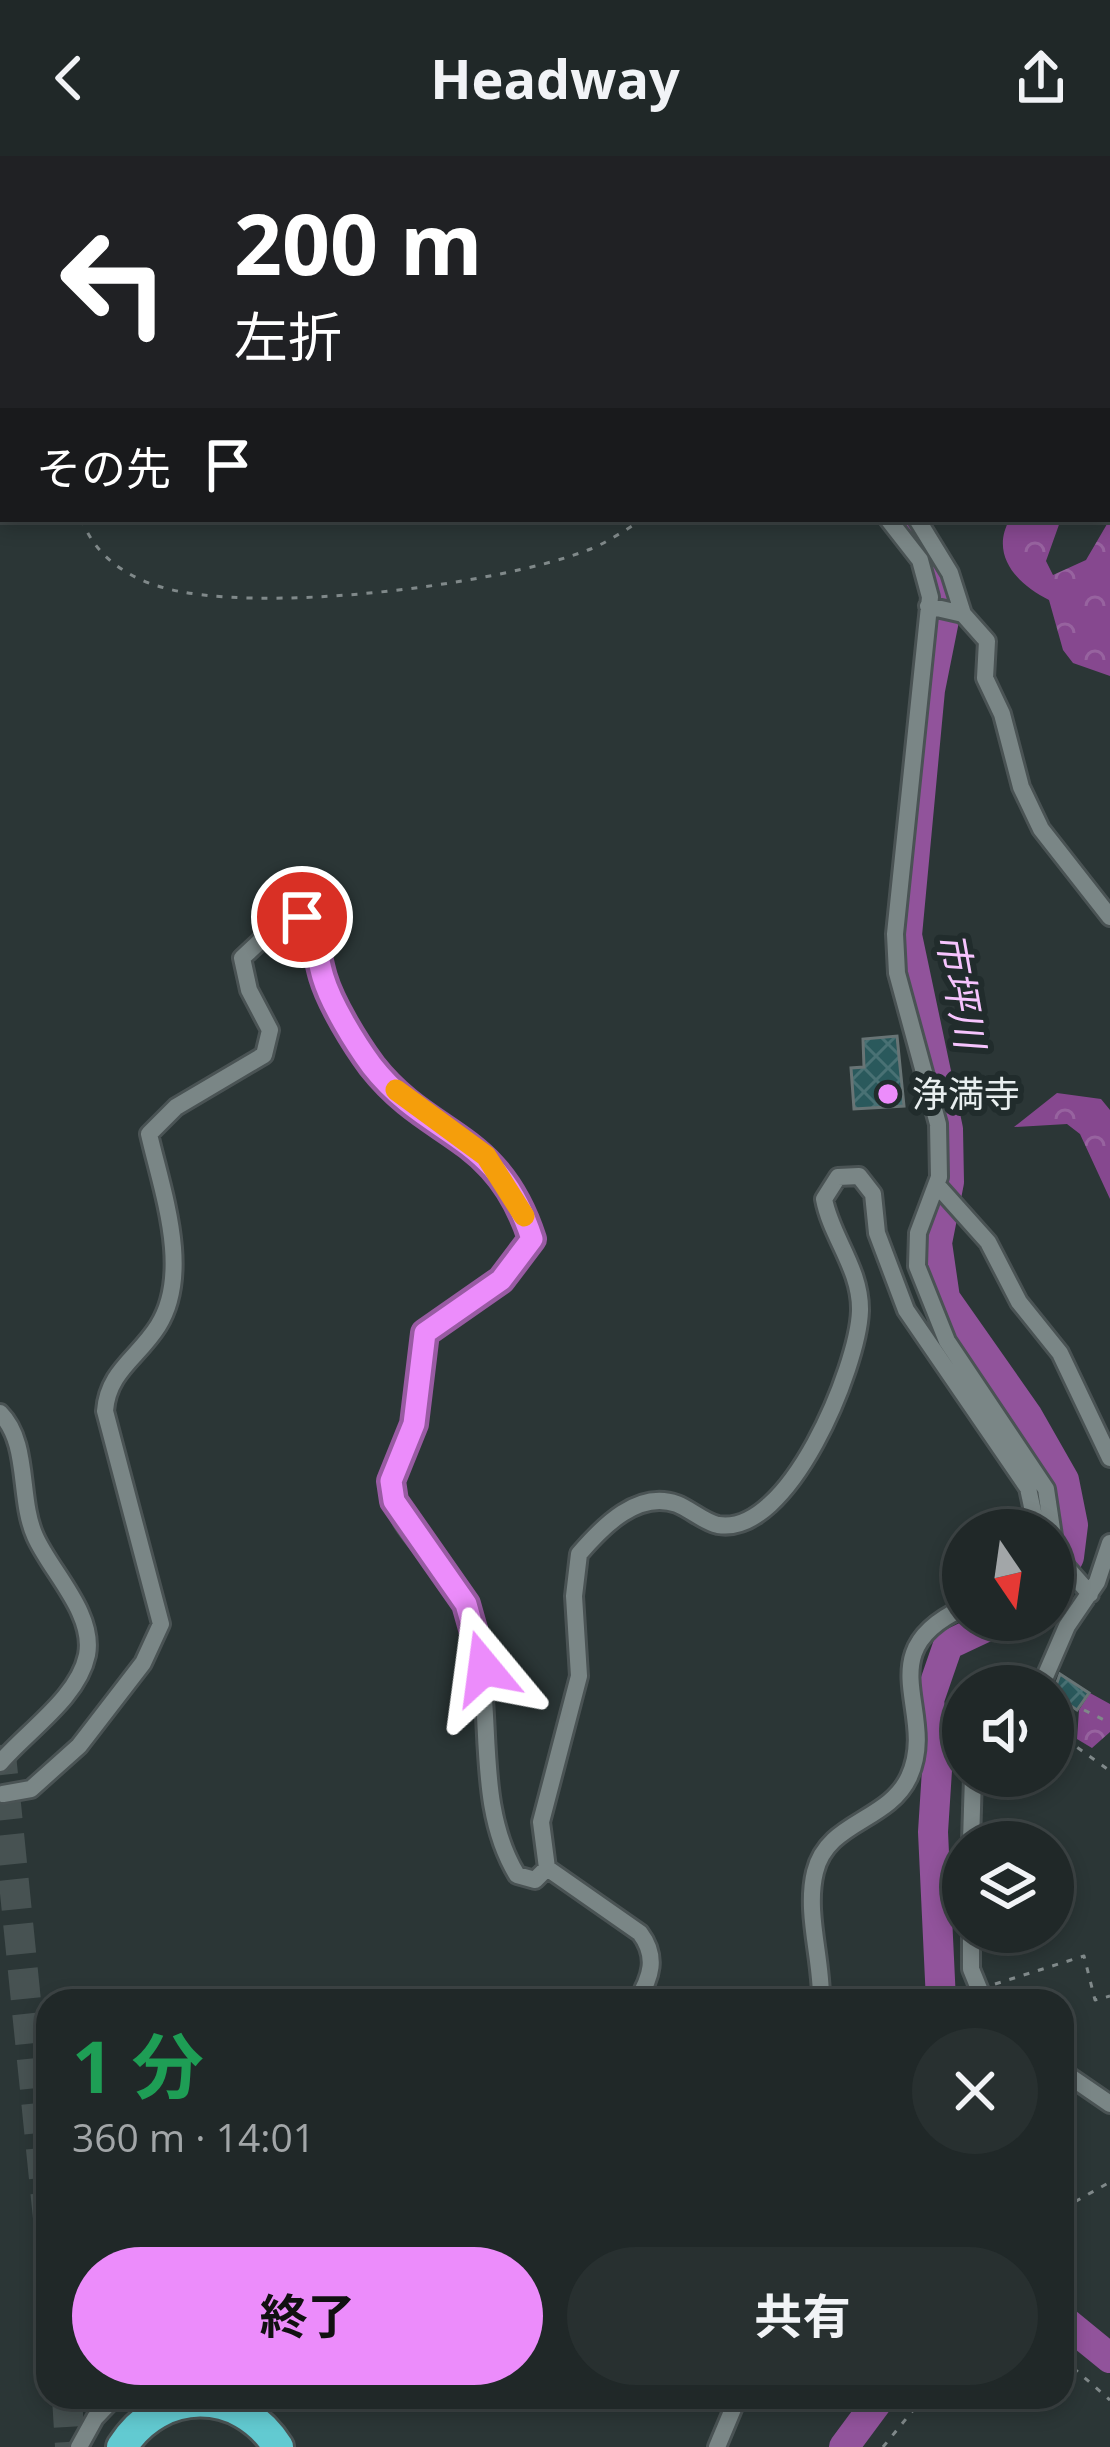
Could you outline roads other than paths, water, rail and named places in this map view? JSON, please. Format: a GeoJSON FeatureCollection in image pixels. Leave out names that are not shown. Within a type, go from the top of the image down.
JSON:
{"type":"FeatureCollection","features":[{"type":"Feature","properties":{"kind":"highway"},"geometry":{"type":"LineString","coordinates":[[122,2447],[164,2409]]}},
{"type":"Feature","properties":{"kind":"highway"},"geometry":{"type":"LineString","coordinates":[[235,2409],[250,2416],[278,2447]]}},
{"type":"Feature","properties":{"kind":"street"},"geometry":{"type":"LineString","coordinates":[[890,522],[926,577],[928,606],[895,952],[902,994],[936,1106],[937,1185],[918,1233],[920,1276],[954,1353],[1040,1476],[1052,1509]]}},
{"type":"Feature","properties":{"kind":"street"},"geometry":{"type":"LineString","coordinates":[[902,535],[917,522]]}},
{"type":"Feature","properties":{"kind":"street"},"geometry":{"type":"LineString","coordinates":[[919,522],[950,573],[963,614],[987,641],[985,678],[1031,810],[1110,917]]}},
{"type":"Feature","properties":{"kind":"street"},"geometry":{"type":"LineString","coordinates":[[928,606],[963,614]]}},
{"type":"Feature","properties":{"kind":"street"},"geometry":{"type":"LineString","coordinates":[[1,1795],[31,1789],[79,1746],[143,1663],[161,1624],[104,1411],[107,1385],[167,1311],[173,1236],[149,1133],[176,1107],[264,1055],[270,1030],[249,990],[242,958],[283,920],[302,917],[317,937],[323,980],[371,1065],[402,1096],[486,1156],[520,1203],[532,1239],[501,1280],[425,1333],[414,1424],[391,1481],[404,1522],[466,1604],[484,1668],[493,1806],[504,1853],[517,1875],[535,1880],[547,1868]]}},
{"type":"Feature","properties":{"kind":"street"},"geometry":{"type":"LineString","coordinates":[[644,1989],[652,1971],[650,1946],[547,1868],[541,1822],[579,1676],[574,1595],[580,1554],[636,1503],[658,1499],[719,1525],[753,1518],[781,1498],[812,1449],[857,1331],[856,1285],[824,1198],[838,1177],[859,1176],[870,1186],[877,1232],[906,1310],[1028,1488],[1032,1509]]}},
{"type":"Feature","properties":{"kind":"street"},"geometry":{"type":"LineString","coordinates":[[937,1185],[988,1242],[1019,1302],[1060,1353],[1110,1457]]}},
{"type":"Feature","properties":{"kind":"street"},"geometry":{"type":"LineString","coordinates":[[0,1413],[14,1429],[33,1534],[78,1610],[87,1656],[68,1692],[0,1763]]}},
{"type":"Feature","properties":{"kind":"street"},"geometry":{"type":"LineString","coordinates":[[1050,1665],[1067,1626],[1090,1594],[1110,1544]]}},
{"type":"Feature","properties":{"kind":"street"},"geometry":{"type":"LineString","coordinates":[[1074,1576],[1090,1594]]}},
{"type":"Feature","properties":{"kind":"street"},"geometry":{"type":"LineString","coordinates":[[819,1989],[812,1895],[818,1862],[834,1837],[886,1807],[908,1780],[915,1746],[908,1688],[911,1659],[929,1630],[942,1622]]}},
{"type":"Feature","properties":{"kind":"street"},"geometry":{"type":"LineString","coordinates":[[974,1953],[980,1989]]}},
{"type":"Feature","properties":{"kind":"street"},"geometry":{"type":"LineString","coordinates":[[1074,2079],[1110,2104]]}},
{"type":"Feature","properties":{"kind":"street"},"geometry":{"type":"LineString","coordinates":[[79,2447],[103,2409]]}},
{"type":"Feature","properties":{"kind":"street"},"geometry":{"type":"LineString","coordinates":[[717,2447],[733,2409]]}},
{"type":"Feature","properties":{"kind":"waterway","name":"市坪川"},"geometry":{"type":"LineString","coordinates":[[907,522],[935,562],[945,615],[930,690],[907,935],[948,1129],[949,1182],[937,1243],[945,1298],[1027,1415],[1064,1480],[1070,1509]]}},
{"type":"Feature","properties":{"kind":"waterway","name":"市坪川"},"geometry":{"type":"LineString","coordinates":[[940,1989],[933,1832],[937,1770],[929,1700],[948,1645],[956,1641]]}},
{"type":"Feature","properties":{"kind":"waterway"},"geometry":{"type":"LineString","coordinates":[[1074,2329],[1110,2358]]}},
{"type":"Feature","properties":{"kind":"waterway"},"geometry":{"type":"LineString","coordinates":[[844,2447],[872,2409]]}},
{"type":"Feature","properties":{"kind":"tunnel"},"geometry":{"type":"LineString","coordinates":[[0,1745],[36,2100]]}},
{"type":"Feature","properties":{"kind":"tunnel"},"geometry":{"type":"LineString","coordinates":[[68,2409],[70,2447]]}},
{"type":"Feature","properties":{"kind":"place","name":"浄満寺"},"geometry":{"type":"Point","coordinates":[888,1094]}}]}
